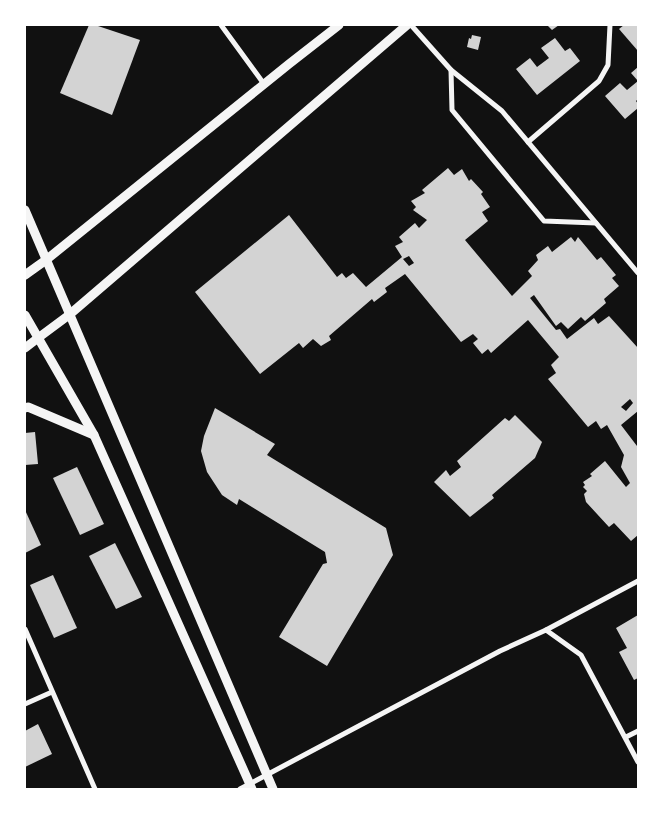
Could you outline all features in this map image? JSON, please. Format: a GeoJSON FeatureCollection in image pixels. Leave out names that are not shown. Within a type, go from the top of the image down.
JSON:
{"type":"FeatureCollection","features":[{"type":"Feature","properties":{"kind":"street"},"geometry":{"type":"LineString","coordinates":[[221,25],[264,84]]}},
{"type":"Feature","properties":{"kind":"street"},"geometry":{"type":"LineString","coordinates":[[25,274],[46,260],[339,25]]}},
{"type":"Feature","properties":{"kind":"street"},"geometry":{"type":"LineString","coordinates":[[25,348],[69,315],[409,25],[451,70],[502,110],[638,273]]}},
{"type":"Feature","properties":{"kind":"street"},"geometry":{"type":"LineString","coordinates":[[528,142],[598,81],[608,65],[610,25]]}},
{"type":"Feature","properties":{"kind":"street"},"geometry":{"type":"LineString","coordinates":[[451,70],[452,110],[544,221],[596,224]]}},
{"type":"Feature","properties":{"kind":"street"},"geometry":{"type":"LineString","coordinates":[[25,210],[273,789]]}},
{"type":"Feature","properties":{"kind":"street"},"geometry":{"type":"LineString","coordinates":[[25,315],[94,435],[251,787]]}},
{"type":"Feature","properties":{"kind":"street"},"geometry":{"type":"LineString","coordinates":[[25,408],[28,407],[94,435]]}},
{"type":"Feature","properties":{"kind":"street"},"geometry":{"type":"LineString","coordinates":[[240,789],[251,787],[266,775],[500,651],[546,630],[638,581]]}},
{"type":"Feature","properties":{"kind":"street"},"geometry":{"type":"LineString","coordinates":[[25,629],[96,789]]}},
{"type":"Feature","properties":{"kind":"street"},"geometry":{"type":"LineString","coordinates":[[546,630],[581,655],[638,762]]}},
{"type":"Feature","properties":{"kind":"street"},"geometry":{"type":"LineString","coordinates":[[25,704],[52,692]]}},
{"type":"Feature","properties":{"kind":"street"},"geometry":{"type":"LineString","coordinates":[[626,737],[638,731]]}},
{"type":"Feature","properties":{"kind":"building"},"geometry":{"type":"Polygon","coordinates":[[[89,25],[95,25],[140,40],[112,115],[60,93],[89,25]]]}},
{"type":"Feature","properties":{"kind":"building"},"geometry":{"type":"Polygon","coordinates":[[[547,25],[559,25],[552,30],[547,25]]]}},
{"type":"Feature","properties":{"kind":"building"},"geometry":{"type":"Polygon","coordinates":[[[624,25],[638,25],[638,51],[619,29],[624,25]]]}},
{"type":"Feature","properties":{"kind":"building"},"geometry":{"type":"Polygon","coordinates":[[[472,35],[481,37],[478,50],[467,47],[469,38],[471,39],[472,35]]]}},
{"type":"Feature","properties":{"kind":"building"},"geometry":{"type":"Polygon","coordinates":[[[555,38],[565,51],[570,48],[580,61],[537,95],[516,69],[530,58],[537,67],[549,58],[541,48],[555,38]]]}},
{"type":"Feature","properties":{"kind":"building"},"geometry":{"type":"Polygon","coordinates":[[[638,67],[638,81],[631,73],[638,67]]]}},
{"type":"Feature","properties":{"kind":"building"},"geometry":{"type":"Polygon","coordinates":[[[638,81],[638,99],[636,101],[638,108],[625,119],[605,96],[620,83],[627,90],[638,81]]]}},
{"type":"Feature","properties":{"kind":"building"},"geometry":{"type":"Polygon","coordinates":[[[448,168],[454,175],[462,169],[469,181],[471,179],[483,192],[481,194],[490,207],[482,212],[488,221],[465,240],[512,296],[532,276],[528,271],[538,260],[536,255],[548,246],[552,252],[571,237],[575,242],[578,237],[597,260],[601,257],[616,275],[612,278],[619,286],[604,299],[606,303],[585,321],[581,317],[568,329],[561,322],[556,326],[534,295],[530,298],[556,330],[560,329],[567,339],[594,318],[598,324],[609,316],[638,348],[638,411],[621,425],[637,446],[638,535],[631,541],[614,523],[609,527],[586,502],[584,494],[587,491],[583,487],[585,485],[583,482],[592,476],[590,474],[605,461],[626,487],[630,483],[621,467],[624,455],[607,425],[601,429],[596,421],[588,427],[548,379],[556,373],[551,365],[559,357],[528,320],[491,353],[488,349],[482,354],[473,343],[478,339],[473,334],[461,342],[405,274],[385,288],[387,292],[374,302],[372,299],[329,336],[331,340],[321,346],[313,339],[303,348],[299,343],[260,374],[195,292],[289,215],[337,277],[342,273],[346,278],[353,273],[366,287],[402,257],[395,246],[403,242],[399,237],[415,223],[419,228],[427,220],[413,210],[416,207],[411,201],[425,193],[422,190],[448,168]],[[409,256],[403,259],[409,266],[414,263],[409,256]],[[630,399],[621,407],[626,411],[633,403],[630,399]]]}},
{"type":"Feature","properties":{"kind":"building"},"geometry":{"type":"Polygon","coordinates":[[[215,408],[275,444],[267,455],[386,528],[393,555],[327,666],[279,637],[323,564],[327,563],[325,552],[239,499],[237,505],[222,495],[207,472],[201,451],[204,436],[215,408]]]}},
{"type":"Feature","properties":{"kind":"building"},"geometry":{"type":"Polygon","coordinates":[[[515,415],[542,442],[535,458],[492,495],[494,498],[470,517],[434,482],[446,470],[450,476],[461,467],[457,461],[505,418],[509,421],[515,415]]]}},
{"type":"Feature","properties":{"kind":"building"},"geometry":{"type":"Polygon","coordinates":[[[35,432],[38,464],[25,465],[25,433],[35,432]]]}},
{"type":"Feature","properties":{"kind":"building"},"geometry":{"type":"Polygon","coordinates":[[[77,467],[104,524],[80,535],[53,478],[77,467]]]}},
{"type":"Feature","properties":{"kind":"building"},"geometry":{"type":"Polygon","coordinates":[[[25,510],[41,545],[25,553],[25,510]]]}},
{"type":"Feature","properties":{"kind":"building"},"geometry":{"type":"Polygon","coordinates":[[[115,543],[142,597],[116,609],[89,556],[115,543]]]}},
{"type":"Feature","properties":{"kind":"building"},"geometry":{"type":"Polygon","coordinates":[[[53,575],[77,628],[54,638],[30,585],[53,575]]]}},
{"type":"Feature","properties":{"kind":"building"},"geometry":{"type":"Polygon","coordinates":[[[638,615],[638,678],[634,680],[619,652],[627,648],[616,628],[638,615]]]}},
{"type":"Feature","properties":{"kind":"building"},"geometry":{"type":"Polygon","coordinates":[[[38,724],[52,754],[25,767],[25,731],[38,724]]]}}]}
